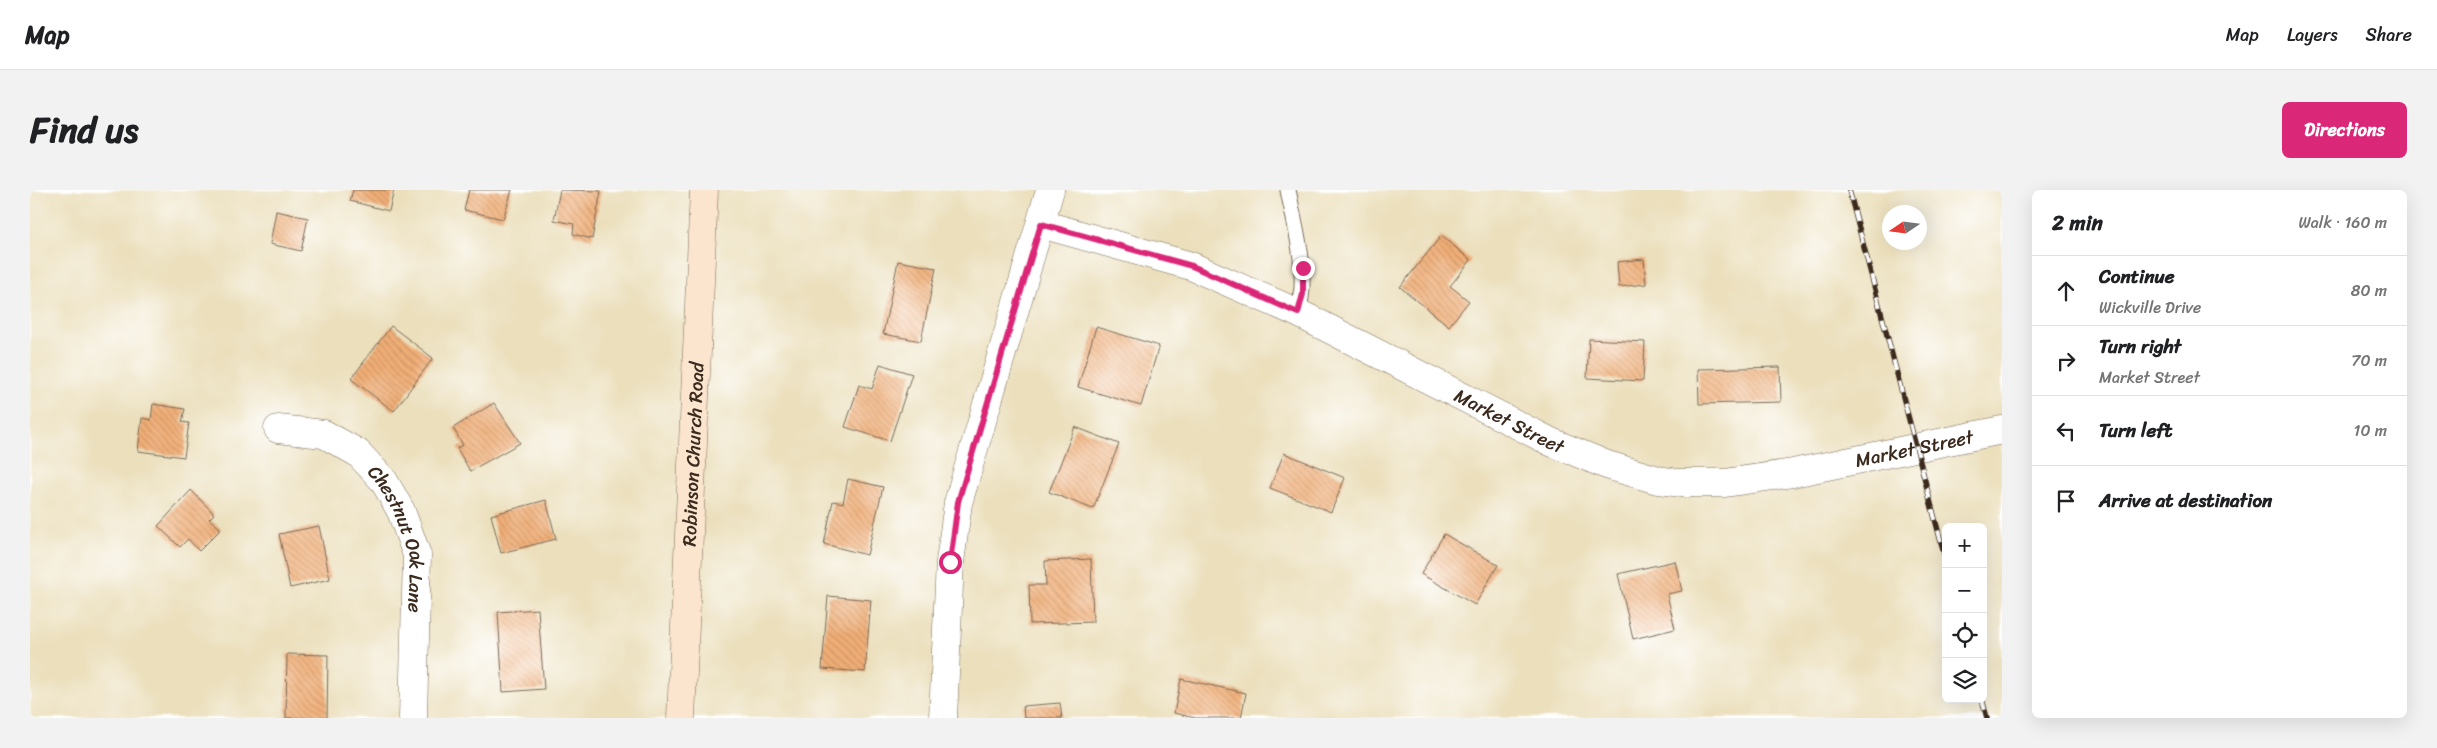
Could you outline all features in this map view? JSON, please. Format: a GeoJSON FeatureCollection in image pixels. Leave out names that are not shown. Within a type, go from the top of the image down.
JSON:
{"type":"FeatureCollection","features":[{"type":"Feature","properties":{"kind":"street","name":"Robinson Church Road"},"geometry":{"type":"LineString","coordinates":[[681,718],[704,190]]}},
{"type":"Feature","properties":{"kind":"street"},"geometry":{"type":"LineString","coordinates":[[943,718],[950,562],[958,502],[1050,190]]}},
{"type":"Feature","properties":{"kind":"street","name":"Market Street"},"geometry":{"type":"LineString","coordinates":[[1041,224],[1192,266],[1298,313],[1551,442],[1607,465],[1658,480],[1680,483],[1725,483],[1793,473],[2002,430]]}},
{"type":"Feature","properties":{"kind":"street","name":"Chestnut Oak Lane"},"geometry":{"type":"LineString","coordinates":[[278,430],[324,434],[358,453],[384,481],[401,511],[417,555],[413,718]]}},
{"type":"Feature","properties":{"kind":"lane"},"geometry":{"type":"LineString","coordinates":[[1288,190],[1303,268],[1303,294],[1298,313]]}},
{"type":"Feature","properties":{"kind":"building"},"geometry":{"type":"Polygon","coordinates":[[[353,190],[394,190],[389,211],[350,201],[353,190]]]}},
{"type":"Feature","properties":{"kind":"building"},"geometry":{"type":"Polygon","coordinates":[[[469,190],[512,190],[503,219],[464,210],[469,190]]]}},
{"type":"Feature","properties":{"kind":"building"},"geometry":{"type":"Polygon","coordinates":[[[560,190],[601,191],[592,239],[573,234],[574,224],[554,220],[560,190]]]}},
{"type":"Feature","properties":{"kind":"building"},"geometry":{"type":"Polygon","coordinates":[[[276,211],[308,218],[301,251],[270,244],[276,211]]]}},
{"type":"Feature","properties":{"kind":"building"},"geometry":{"type":"Polygon","coordinates":[[[1441,236],[1471,260],[1450,286],[1469,301],[1449,326],[1400,287],[1441,236]]]}},
{"type":"Feature","properties":{"kind":"building"},"geometry":{"type":"Polygon","coordinates":[[[1644,259],[1646,284],[1619,287],[1617,262],[1644,259]]]}},
{"type":"Feature","properties":{"kind":"building"},"geometry":{"type":"Polygon","coordinates":[[[898,261],[936,268],[921,341],[883,334],[898,261]]]}},
{"type":"Feature","properties":{"kind":"building"},"geometry":{"type":"Polygon","coordinates":[[[391,326],[433,358],[394,411],[351,379],[391,326]]]}},
{"type":"Feature","properties":{"kind":"building"},"geometry":{"type":"Polygon","coordinates":[[[1096,327],[1159,346],[1141,406],[1078,387],[1096,327]]]}},
{"type":"Feature","properties":{"kind":"building"},"geometry":{"type":"Polygon","coordinates":[[[1589,339],[1645,342],[1643,381],[1587,378],[1589,339]]]}},
{"type":"Feature","properties":{"kind":"building"},"geometry":{"type":"Polygon","coordinates":[[[880,364],[912,374],[890,441],[845,427],[859,385],[872,389],[880,364]]]}},
{"type":"Feature","properties":{"kind":"building"},"geometry":{"type":"Polygon","coordinates":[[[1780,367],[1781,402],[1699,404],[1698,369],[1780,367]]]}},
{"type":"Feature","properties":{"kind":"building"},"geometry":{"type":"Polygon","coordinates":[[[494,403],[520,443],[470,471],[457,448],[463,445],[453,428],[494,403]]]}},
{"type":"Feature","properties":{"kind":"building"},"geometry":{"type":"Polygon","coordinates":[[[153,404],[185,409],[182,422],[189,423],[184,457],[138,451],[142,418],[151,420],[153,404]]]}},
{"type":"Feature","properties":{"kind":"building"},"geometry":{"type":"Polygon","coordinates":[[[1075,427],[1119,444],[1093,509],[1049,492],[1075,427]]]}},
{"type":"Feature","properties":{"kind":"building"},"geometry":{"type":"Polygon","coordinates":[[[1284,453],[1345,478],[1331,512],[1270,488],[1284,453]]]}},
{"type":"Feature","properties":{"kind":"building"},"geometry":{"type":"Polygon","coordinates":[[[848,479],[883,487],[867,555],[824,544],[833,501],[843,503],[848,479]]]}},
{"type":"Feature","properties":{"kind":"building"},"geometry":{"type":"Polygon","coordinates":[[[191,490],[214,514],[209,519],[221,529],[199,551],[188,539],[180,547],[158,526],[191,490]]]}},
{"type":"Feature","properties":{"kind":"building"},"geometry":{"type":"Polygon","coordinates":[[[546,500],[556,539],[501,553],[491,515],[546,500]]]}},
{"type":"Feature","properties":{"kind":"building"},"geometry":{"type":"Polygon","coordinates":[[[319,526],[330,579],[290,588],[279,534],[319,526]]]}},
{"type":"Feature","properties":{"kind":"building"},"geometry":{"type":"Polygon","coordinates":[[[1444,534],[1498,565],[1475,605],[1421,574],[1444,534]]]}},
{"type":"Feature","properties":{"kind":"building"},"geometry":{"type":"Polygon","coordinates":[[[1091,559],[1093,622],[1030,624],[1029,585],[1046,585],[1045,561],[1091,559]]]}},
{"type":"Feature","properties":{"kind":"building"},"geometry":{"type":"Polygon","coordinates":[[[1675,561],[1682,591],[1667,594],[1675,629],[1633,639],[1618,574],[1675,561]]]}},
{"type":"Feature","properties":{"kind":"building"},"geometry":{"type":"Polygon","coordinates":[[[828,596],[871,600],[865,672],[822,669],[828,596]]]}},
{"type":"Feature","properties":{"kind":"building"},"geometry":{"type":"Polygon","coordinates":[[[538,609],[544,689],[503,692],[498,612],[538,609]]]}},
{"type":"Feature","properties":{"kind":"building"},"geometry":{"type":"Polygon","coordinates":[[[287,654],[328,655],[327,718],[286,718],[287,654]]]}},
{"type":"Feature","properties":{"kind":"building"},"geometry":{"type":"Polygon","coordinates":[[[1181,679],[1246,693],[1241,718],[1195,718],[1174,713],[1181,679]]]}},
{"type":"Feature","properties":{"kind":"building"},"geometry":{"type":"Polygon","coordinates":[[[1060,703],[1062,718],[1024,718],[1023,706],[1060,703]]]}},
{"type":"Feature","properties":{"kind":"railway"},"geometry":{"type":"LineString","coordinates":[[1849,190],[1942,546]]}},
{"type":"Feature","properties":{"kind":"railway"},"geometry":{"type":"LineString","coordinates":[[1983,703],[1987,718]]}},
{"type":"Feature","properties":{"kind":"route"},"geometry":{"type":"LineString","coordinates":[[950,562],[958,502],[1041,224],[1192,266],[1298,313],[1303,294],[1303,268]]}}]}
